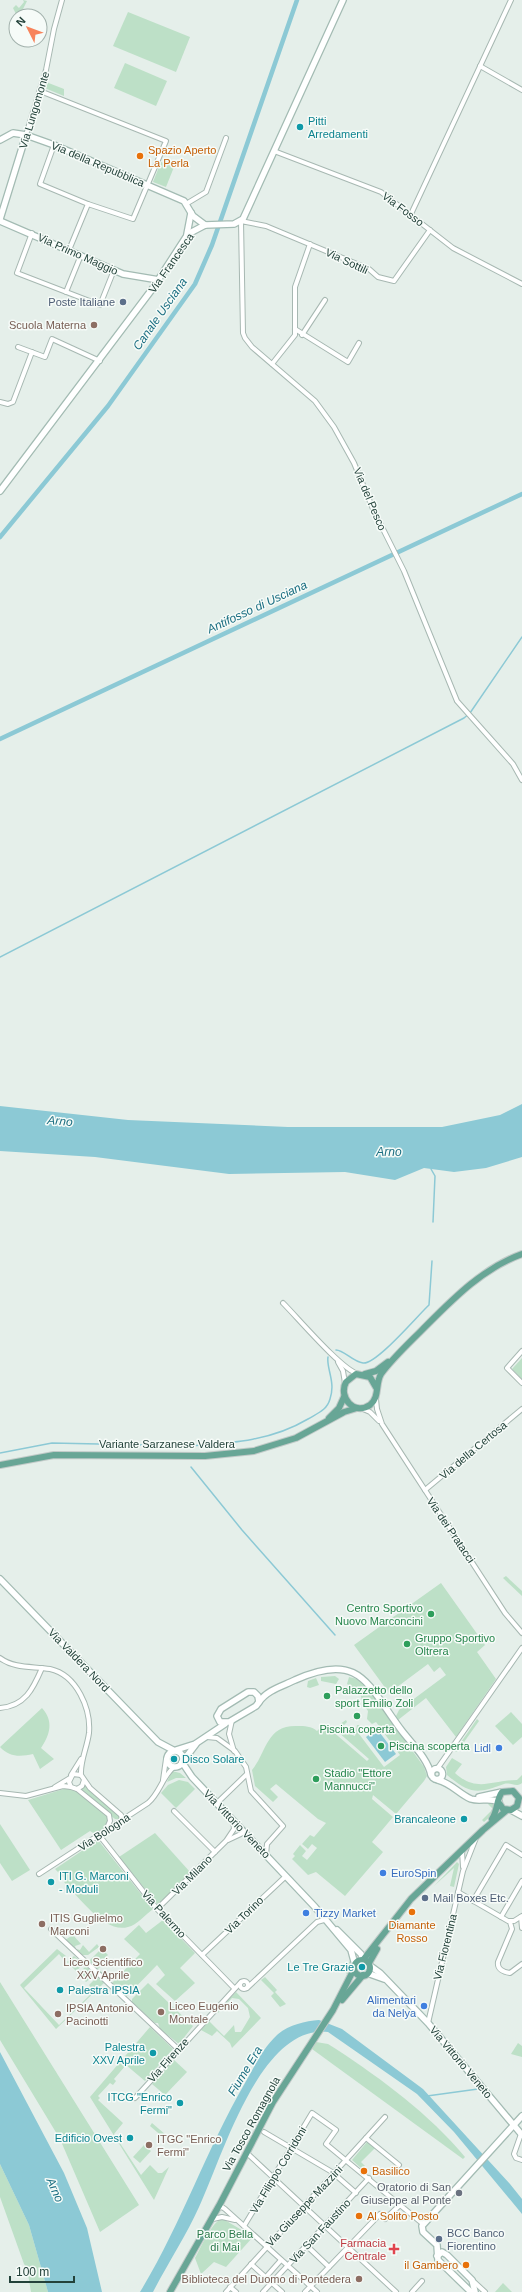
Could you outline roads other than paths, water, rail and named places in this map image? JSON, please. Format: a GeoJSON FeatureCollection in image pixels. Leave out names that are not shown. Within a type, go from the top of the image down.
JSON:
{"type":"FeatureCollection","features":[{"type":"Feature","properties":{"kind":"main road"},"geometry":{"type":"LineString","coordinates":[[403,1349],[380,1376],[377,1391],[372,1403],[359,1408],[349,1403],[344,1397],[344,1384],[350,1377],[378,1369],[403,1349],[470,1285],[498,1265],[522,1254]]}},
{"type":"Feature","properties":{"kind":"main road"},"geometry":{"type":"LineString","coordinates":[[361,1374],[372,1379],[377,1391]]}},
{"type":"Feature","properties":{"kind":"main road","name":"Variante Sarzanese Valdera"},"geometry":{"type":"LineString","coordinates":[[322,1424],[339,1408],[344,1397]]}},
{"type":"Feature","properties":{"kind":"main road","name":"Variante Sarzanese Valdera"},"geometry":{"type":"LineString","coordinates":[[0,1466],[8,1463],[60,1455],[205,1456],[240,1454],[284,1443],[348,1410],[359,1408]]}},
{"type":"Feature","properties":{"kind":"main road"},"geometry":{"type":"LineString","coordinates":[[483,1830],[496,1813],[502,1792],[509,1790],[522,1790]]}},
{"type":"Feature","properties":{"kind":"main road"},"geometry":{"type":"LineString","coordinates":[[365,1974],[358,1974],[354,1967],[363,1960],[407,1902],[423,1889],[483,1830],[520,1802],[514,1791]]}},
{"type":"Feature","properties":{"kind":"main road"},"geometry":{"type":"LineString","coordinates":[[499,1802],[509,1810]]}},
{"type":"Feature","properties":{"kind":"main road"},"geometry":{"type":"LineString","coordinates":[[333,2010],[365,1974],[369,1964],[392,1927],[423,1889]]}},
{"type":"Feature","properties":{"kind":"main road"},"geometry":{"type":"LineString","coordinates":[[363,1960],[369,1964]]}},
{"type":"Feature","properties":{"kind":"main road","name":"Via Tosco Romagnola"},"geometry":{"type":"LineString","coordinates":[[170,2292],[218,2208],[273,2102],[333,2010],[354,1967]]}},
{"type":"Feature","properties":{"kind":"street","name":"Via Lungomonte"},"geometry":{"type":"LineString","coordinates":[[0,220],[40,90],[62,0]]}},
{"type":"Feature","properties":{"kind":"street"},"geometry":{"type":"LineString","coordinates":[[241,221],[343,0]]}},
{"type":"Feature","properties":{"kind":"street"},"geometry":{"type":"LineString","coordinates":[[411,214],[511,0]]}},
{"type":"Feature","properties":{"kind":"street"},"geometry":{"type":"LineString","coordinates":[[480,66],[522,90]]}},
{"type":"Feature","properties":{"kind":"street"},"geometry":{"type":"LineString","coordinates":[[40,90],[166,140],[133,219],[88,204],[40,184],[54,145]]}},
{"type":"Feature","properties":{"kind":"street","name":"Via della Repubblica"},"geometry":{"type":"LineString","coordinates":[[0,140],[13,133],[26,135],[54,145],[147,185],[186,204]]}},
{"type":"Feature","properties":{"kind":"street"},"geometry":{"type":"LineString","coordinates":[[197,228],[186,204],[206,192],[226,138]]}},
{"type":"Feature","properties":{"kind":"street","name":"Via Fosso"},"geometry":{"type":"LineString","coordinates":[[274,151],[381,192],[454,248],[522,284]]}},
{"type":"Feature","properties":{"kind":"street"},"geometry":{"type":"LineString","coordinates":[[69,250],[88,204]]}},
{"type":"Feature","properties":{"kind":"street"},"geometry":{"type":"LineString","coordinates":[[191,216],[205,225]]}},
{"type":"Feature","properties":{"kind":"street"},"geometry":{"type":"LineString","coordinates":[[186,237],[190,228],[191,216]]}},
{"type":"Feature","properties":{"kind":"street","name":"Via Primo Maggio"},"geometry":{"type":"LineString","coordinates":[[0,220],[114,270],[130,276],[159,280]]}},
{"type":"Feature","properties":{"kind":"street","name":"Via Francesca"},"geometry":{"type":"LineString","coordinates":[[0,491],[100,361],[159,280],[186,237],[197,228],[205,225],[234,224],[241,221]]}},
{"type":"Feature","properties":{"kind":"street","name":"Via Sottili"},"geometry":{"type":"LineString","coordinates":[[241,221],[266,226],[369,269],[378,277],[394,281],[430,230]]}},
{"type":"Feature","properties":{"kind":"street","name":"Via del Pesco"},"geometry":{"type":"LineString","coordinates":[[241,221],[243,333],[245,338],[252,347],[315,401],[334,427],[354,463],[373,509],[404,571],[452,693],[470,717],[513,764],[522,780]]}},
{"type":"Feature","properties":{"kind":"street"},"geometry":{"type":"LineString","coordinates":[[32,234],[17,273],[100,305],[114,270]]}},
{"type":"Feature","properties":{"kind":"street"},"geometry":{"type":"LineString","coordinates":[[272,364],[295,335],[295,287],[310,244]]}},
{"type":"Feature","properties":{"kind":"street"},"geometry":{"type":"LineString","coordinates":[[66,292],[81,255]]}},
{"type":"Feature","properties":{"kind":"street"},"geometry":{"type":"LineString","coordinates":[[302,335],[325,300]]}},
{"type":"Feature","properties":{"kind":"street"},"geometry":{"type":"LineString","coordinates":[[295,329],[302,335],[348,362],[359,343]]}},
{"type":"Feature","properties":{"kind":"street"},"geometry":{"type":"LineString","coordinates":[[18,347],[45,357],[52,339],[100,361]]}},
{"type":"Feature","properties":{"kind":"street"},"geometry":{"type":"LineString","coordinates":[[0,402],[8,404],[13,402],[32,352]]}},
{"type":"Feature","properties":{"kind":"street"},"geometry":{"type":"LineString","coordinates":[[283,1303],[348,1369],[361,1374]]}},
{"type":"Feature","properties":{"kind":"street"},"geometry":{"type":"LineString","coordinates":[[522,1351],[507,1368],[522,1384]]}},
{"type":"Feature","properties":{"kind":"street"},"geometry":{"type":"LineString","coordinates":[[335,1356],[343,1371],[344,1384]]}},
{"type":"Feature","properties":{"kind":"street","name":"Via dei Pratacci"},"geometry":{"type":"LineString","coordinates":[[377,1391],[376,1406],[382,1424]]}},
{"type":"Feature","properties":{"kind":"street","name":"Via dei Pratacci"},"geometry":{"type":"LineString","coordinates":[[359,1408],[370,1412],[382,1424],[505,1613],[522,1633]]}},
{"type":"Feature","properties":{"kind":"street","name":"Via della Certosa"},"geometry":{"type":"LineString","coordinates":[[425,1490],[522,1409]]}},
{"type":"Feature","properties":{"kind":"street","name":"Via Valdera Nord"},"geometry":{"type":"LineString","coordinates":[[0,1579],[158,1742],[168,1764],[175,1767]]}},
{"type":"Feature","properties":{"kind":"street"},"geometry":{"type":"LineString","coordinates":[[438,1780],[439,1770],[446,1756],[522,1648]]}},
{"type":"Feature","properties":{"kind":"street"},"geometry":{"type":"LineString","coordinates":[[0,1658],[12,1664],[54,1670],[64,1676],[81,1696],[89,1721],[81,1765],[81,1776]]}},
{"type":"Feature","properties":{"kind":"street"},"geometry":{"type":"LineString","coordinates":[[0,1708],[14,1706],[25,1700],[33,1689],[42,1668]]}},
{"type":"Feature","properties":{"kind":"street"},"geometry":{"type":"LineString","coordinates":[[206,1736],[221,1709],[246,1693],[254,1692],[260,1694],[272,1691],[320,1670],[341,1670],[356,1674],[370,1684],[422,1758],[433,1779],[450,1785],[473,1800],[493,1800],[499,1802]]}},
{"type":"Feature","properties":{"kind":"street"},"geometry":{"type":"LineString","coordinates":[[175,1767],[182,1762],[199,1741],[256,1706],[272,1691]]}},
{"type":"Feature","properties":{"kind":"street"},"geometry":{"type":"LineString","coordinates":[[254,1692],[258,1696],[259,1702]]}},
{"type":"Feature","properties":{"kind":"street"},"geometry":{"type":"LineString","coordinates":[[217,1716],[220,1722],[225,1724]]}},
{"type":"Feature","properties":{"kind":"street"},"geometry":{"type":"LineString","coordinates":[[232,1720],[229,1734],[235,1752]]}},
{"type":"Feature","properties":{"kind":"street"},"geometry":{"type":"LineString","coordinates":[[206,1736],[215,1737],[235,1752],[244,1764],[250,1790],[283,1825],[281,1830],[267,1844],[266,1855]]}},
{"type":"Feature","properties":{"kind":"street"},"geometry":{"type":"LineString","coordinates":[[166,1758],[174,1750],[199,1741]]}},
{"type":"Feature","properties":{"kind":"street","name":"Via Valdera Nord"},"geometry":{"type":"LineString","coordinates":[[158,1742],[174,1750]]}},
{"type":"Feature","properties":{"kind":"street"},"geometry":{"type":"LineString","coordinates":[[85,1749],[69,1784],[113,1819],[121,1821]]}},
{"type":"Feature","properties":{"kind":"street"},"geometry":{"type":"LineString","coordinates":[[174,1750],[182,1756],[182,1762]]}},
{"type":"Feature","properties":{"kind":"street","name":"Via Bologna"},"geometry":{"type":"LineString","coordinates":[[162,1784],[166,1758]]}},
{"type":"Feature","properties":{"kind":"street"},"geometry":{"type":"LineString","coordinates":[[422,1758],[439,1770],[450,1785]]}},
{"type":"Feature","properties":{"kind":"street","name":"Via Vittorio Veneto"},"geometry":{"type":"LineString","coordinates":[[182,1762],[192,1777],[351,1944],[363,1960]]}},
{"type":"Feature","properties":{"kind":"street","name":"Via Vittorio Veneto"},"geometry":{"type":"LineString","coordinates":[[175,1767],[192,1777]]}},
{"type":"Feature","properties":{"kind":"street","name":"Via Bologna"},"geometry":{"type":"LineString","coordinates":[[39,1874],[121,1821],[153,1798],[175,1767]]}},
{"type":"Feature","properties":{"kind":"street"},"geometry":{"type":"LineString","coordinates":[[431,1774],[439,1770]]}},
{"type":"Feature","properties":{"kind":"street"},"geometry":{"type":"LineString","coordinates":[[46,1792],[75,1774],[81,1776],[117,1811],[121,1821]]}},
{"type":"Feature","properties":{"kind":"street"},"geometry":{"type":"LineString","coordinates":[[217,1803],[247,1774]]}},
{"type":"Feature","properties":{"kind":"street"},"geometry":{"type":"LineString","coordinates":[[0,1793],[15,1796],[35,1795],[65,1786],[75,1788],[82,1786],[84,1780]]}},
{"type":"Feature","properties":{"kind":"street"},"geometry":{"type":"LineString","coordinates":[[467,1796],[487,1796],[502,1792]]}},
{"type":"Feature","properties":{"kind":"street"},"geometry":{"type":"LineString","coordinates":[[509,1810],[522,1815],[520,1802]]}},
{"type":"Feature","properties":{"kind":"street"},"geometry":{"type":"LineString","coordinates":[[117,1811],[132,1813]]}},
{"type":"Feature","properties":{"kind":"street"},"geometry":{"type":"LineString","coordinates":[[174,1811],[215,1852]]}},
{"type":"Feature","properties":{"kind":"street"},"geometry":{"type":"LineString","coordinates":[[105,1831],[110,1821],[107,1813]]}},
{"type":"Feature","properties":{"kind":"street","name":"Via Milano"},"geometry":{"type":"LineString","coordinates":[[157,1909],[226,1841],[234,1829],[232,1819]]}},
{"type":"Feature","properties":{"kind":"street","name":"Via Milano"},"geometry":{"type":"LineString","coordinates":[[226,1841],[245,1832]]}},
{"type":"Feature","properties":{"kind":"street","name":"Via Palermo"},"geometry":{"type":"LineString","coordinates":[[99,1835],[157,1909],[234,1988]]}},
{"type":"Feature","properties":{"kind":"street","name":"Via Fiorentina"},"geometry":{"type":"LineString","coordinates":[[428,2023],[463,1872],[478,1835]]}},
{"type":"Feature","properties":{"kind":"street"},"geometry":{"type":"LineString","coordinates":[[473,1901],[506,1845],[522,1855]]}},
{"type":"Feature","properties":{"kind":"street"},"geometry":{"type":"LineString","coordinates":[[464,1850],[468,1859]]}},
{"type":"Feature","properties":{"kind":"street","name":"Via Fiorentina"},"geometry":{"type":"LineString","coordinates":[[463,1872],[464,1850]]}},
{"type":"Feature","properties":{"kind":"street"},"geometry":{"type":"LineString","coordinates":[[451,1862],[458,1859],[463,1864]]}},
{"type":"Feature","properties":{"kind":"street","name":"Via Torino"},"geometry":{"type":"LineString","coordinates":[[202,1955],[286,1876]]}},
{"type":"Feature","properties":{"kind":"street"},"geometry":{"type":"LineString","coordinates":[[501,1917],[522,1881]]}},
{"type":"Feature","properties":{"kind":"street"},"geometry":{"type":"LineString","coordinates":[[458,1892],[510,1922],[513,1928]]}},
{"type":"Feature","properties":{"kind":"street","name":"Via Vittorio Veneto"},"geometry":{"type":"LineString","coordinates":[[315,1907],[324,1920],[351,1950],[354,1967]]}},
{"type":"Feature","properties":{"kind":"street"},"geometry":{"type":"LineString","coordinates":[[510,1922],[522,1916]]}},
{"type":"Feature","properties":{"kind":"street"},"geometry":{"type":"LineString","coordinates":[[522,1916],[521,1927],[516,1925],[513,1928],[498,1965],[502,1970],[510,1973],[522,1964]]}},
{"type":"Feature","properties":{"kind":"street"},"geometry":{"type":"LineString","coordinates":[[234,1988],[246,1988],[317,1922],[324,1920]]}},
{"type":"Feature","properties":{"kind":"street"},"geometry":{"type":"LineString","coordinates":[[51,1929],[178,2050]]}},
{"type":"Feature","properties":{"kind":"street","name":"Via Vittorio Veneto"},"geometry":{"type":"LineString","coordinates":[[369,1964],[428,2023],[522,2135]]}},
{"type":"Feature","properties":{"kind":"street","name":"Via Vittorio Veneto"},"geometry":{"type":"LineString","coordinates":[[365,1974],[377,1975],[387,1981]]}},
{"type":"Feature","properties":{"kind":"street"},"geometry":{"type":"LineString","coordinates":[[241,1988],[241,1982],[247,1982],[246,1988]]}},
{"type":"Feature","properties":{"kind":"street","name":"Via Firenze"},"geometry":{"type":"LineString","coordinates":[[135,2098],[241,1982]]}},
{"type":"Feature","properties":{"kind":"street","name":"Via Filippo Corridoni"},"geometry":{"type":"LineString","coordinates":[[244,2226],[312,2113],[336,2130],[326,2144],[347,2160]]}},
{"type":"Feature","properties":{"kind":"street"},"geometry":{"type":"LineString","coordinates":[[471,2292],[438,2260],[437,2245],[423,2232],[423,2224],[522,2116]]}},
{"type":"Feature","properties":{"kind":"street","name":"Via Giuseppe Mazzini"},"geometry":{"type":"LineString","coordinates":[[226,2292],[335,2174],[385,2117]]}},
{"type":"Feature","properties":{"kind":"street"},"geometry":{"type":"LineString","coordinates":[[264,2132],[335,2174],[356,2192]]}},
{"type":"Feature","properties":{"kind":"street"},"geometry":{"type":"LineString","coordinates":[[522,2135],[514,2154],[516,2158],[522,2160]]}},
{"type":"Feature","properties":{"kind":"street"},"geometry":{"type":"LineString","coordinates":[[366,2138],[399,2165]]}},
{"type":"Feature","properties":{"kind":"street"},"geometry":{"type":"LineString","coordinates":[[250,2155],[396,2292]]}},
{"type":"Feature","properties":{"kind":"street"},"geometry":{"type":"LineString","coordinates":[[347,2160],[423,2224]]}},
{"type":"Feature","properties":{"kind":"street","name":"Via San Faustino"},"geometry":{"type":"LineString","coordinates":[[272,2283],[369,2178]]}},
{"type":"Feature","properties":{"kind":"street"},"geometry":{"type":"LineString","coordinates":[[224,2196],[224,2204],[228,2212]]}},
{"type":"Feature","properties":{"kind":"street"},"geometry":{"type":"LineString","coordinates":[[386,2219],[400,2205]]}},
{"type":"Feature","properties":{"kind":"street"},"geometry":{"type":"LineString","coordinates":[[218,2208],[222,2207],[228,2212],[317,2292]]}},
{"type":"Feature","properties":{"kind":"street"},"geometry":{"type":"LineString","coordinates":[[218,2208],[229,2218]]}},
{"type":"Feature","properties":{"kind":"street"},"geometry":{"type":"LineString","coordinates":[[305,2292],[380,2214]]}},
{"type":"Feature","properties":{"kind":"street"},"geometry":{"type":"LineString","coordinates":[[210,2221],[218,2216],[239,2222]]}},
{"type":"Feature","properties":{"kind":"street"},"geometry":{"type":"LineString","coordinates":[[306,2245],[329,2267]]}},
{"type":"Feature","properties":{"kind":"street"},"geometry":{"type":"LineString","coordinates":[[437,2256],[440,2252],[444,2253],[485,2292]]}},
{"type":"Feature","properties":{"kind":"street"},"geometry":{"type":"LineString","coordinates":[[266,2277],[281,2260]]}},
{"type":"Feature","properties":{"kind":"street"},"geometry":{"type":"LineString","coordinates":[[251,2264],[282,2292]]}},
{"type":"Feature","properties":{"kind":"street"},"geometry":{"type":"LineString","coordinates":[[472,2280],[475,2292]]}},
{"type":"Feature","properties":{"kind":"street"},"geometry":{"type":"LineString","coordinates":[[412,2292],[422,2281]]}},
{"type":"Feature","properties":{"kind":"street"},"geometry":{"type":"LineString","coordinates":[[263,2292],[272,2283]]}},
{"type":"Feature","properties":{"kind":"street"},"geometry":{"type":"LineString","coordinates":[[230,2287],[236,2292]]}},
{"type":"Feature","properties":{"kind":"water","name":"Arno"},"geometry":{"type":"Polygon","coordinates":[[[522,1104],[522,1157],[486,1168],[454,1172],[424,1168],[395,1180],[345,1172],[229,1174],[95,1157],[0,1151],[0,1106],[128,1120],[288,1127],[442,1127],[500,1115],[522,1104]]]}},
{"type":"Feature","properties":{"kind":"water","name":"Piscina scoperta"},"geometry":{"type":"Polygon","coordinates":[[[377,1729],[396,1754],[385,1762],[366,1737],[377,1729]]]}},
{"type":"Feature","properties":{"kind":"water"},"geometry":{"type":"Polygon","coordinates":[[[319,2020],[342,2029],[423,2089],[522,2199],[522,2214],[454,2132],[417,2094],[328,2032],[304,2035],[283,2049],[264,2070],[247,2097],[232,2127],[199,2207],[183,2239],[153,2292],[140,2292],[155,2267],[231,2108],[263,2052],[277,2035],[291,2026],[308,2021],[319,2020]]]}},
{"type":"Feature","properties":{"kind":"water","name":"Arno"},"geometry":{"type":"Polygon","coordinates":[[[0,2052],[64,2173],[87,2228],[102,2292],[48,2292],[29,2225],[0,2164],[0,2052]]]}},
{"type":"Feature","properties":{"kind":"waterway","name":"Canale Usciana"},"geometry":{"type":"LineString","coordinates":[[0,537],[108,406],[195,284],[212,245],[297,0]]}},
{"type":"Feature","properties":{"kind":"waterway","name":"Antifosso di Usciana"},"geometry":{"type":"LineString","coordinates":[[0,739],[522,494]]}},
{"type":"Feature","properties":{"kind":"waterway"},"geometry":{"type":"LineString","coordinates":[[0,957],[464,718],[470,713],[522,637]]}},
{"type":"Feature","properties":{"kind":"waterway"},"geometry":{"type":"LineString","coordinates":[[431,1169],[435,1176],[433,1222]]}},
{"type":"Feature","properties":{"kind":"waterway"},"geometry":{"type":"LineString","coordinates":[[336,1350],[356,1361],[363,1363],[369,1361],[387,1348],[429,1305],[432,1261]]}},
{"type":"Feature","properties":{"kind":"waterway"},"geometry":{"type":"LineString","coordinates":[[189,1446],[251,1440],[280,1432],[319,1413],[329,1403],[332,1393],[328,1357]]}},
{"type":"Feature","properties":{"kind":"waterway"},"geometry":{"type":"LineString","coordinates":[[0,1453],[52,1443],[145,1445]]}},
{"type":"Feature","properties":{"kind":"waterway"},"geometry":{"type":"LineString","coordinates":[[191,1467],[242,1530],[335,1635]]}},
{"type":"Feature","properties":{"kind":"waterway"},"geometry":{"type":"LineString","coordinates":[[427,2096],[478,2089]]}},
{"type":"Feature","properties":{"kind":"place","name":"Pitti Arredamenti"},"geometry":{"type":"Point","coordinates":[300,127]}},
{"type":"Feature","properties":{"kind":"place","name":"Spazio Aperto La Perla"},"geometry":{"type":"Point","coordinates":[140,156]}},
{"type":"Feature","properties":{"kind":"place","name":"Poste Italiane"},"geometry":{"type":"Point","coordinates":[123,302]}},
{"type":"Feature","properties":{"kind":"place","name":"Scuola Materna"},"geometry":{"type":"Point","coordinates":[94,325]}},
{"type":"Feature","properties":{"kind":"place","name":"Centro Sportivo Nuovo Marconcini"},"geometry":{"type":"Point","coordinates":[431,1614]}},
{"type":"Feature","properties":{"kind":"place","name":"Gruppo Sportivo Oltrera"},"geometry":{"type":"Point","coordinates":[407,1644]}},
{"type":"Feature","properties":{"kind":"place","name":"Palazzetto dello sport Emilio Zoli"},"geometry":{"type":"Point","coordinates":[327,1696]}},
{"type":"Feature","properties":{"kind":"place","name":"Piscina coperta"},"geometry":{"type":"Point","coordinates":[357,1716]}},
{"type":"Feature","properties":{"kind":"place","name":"Piscina scoperta"},"geometry":{"type":"Point","coordinates":[381,1746]}},
{"type":"Feature","properties":{"kind":"place","name":"Lidl"},"geometry":{"type":"Point","coordinates":[499,1748]}},
{"type":"Feature","properties":{"kind":"place","name":"Disco Solare"},"geometry":{"type":"Point","coordinates":[174,1759]}},
{"type":"Feature","properties":{"kind":"place","name":"Stadio \"Ettore Mannucci\""},"geometry":{"type":"Point","coordinates":[316,1779]}},
{"type":"Feature","properties":{"kind":"place","name":"Brancaleone"},"geometry":{"type":"Point","coordinates":[464,1819]}},
{"type":"Feature","properties":{"kind":"place","name":"EuroSpin"},"geometry":{"type":"Point","coordinates":[383,1873]}},
{"type":"Feature","properties":{"kind":"place","name":"ITI G. Marconi - Moduli"},"geometry":{"type":"Point","coordinates":[51,1882]}},
{"type":"Feature","properties":{"kind":"place","name":"Mail Boxes Etc."},"geometry":{"type":"Point","coordinates":[425,1898]}},
{"type":"Feature","properties":{"kind":"place","name":"Diamante Rosso"},"geometry":{"type":"Point","coordinates":[412,1912]}},
{"type":"Feature","properties":{"kind":"place","name":"Tizzy Market"},"geometry":{"type":"Point","coordinates":[306,1913]}},
{"type":"Feature","properties":{"kind":"place","name":"ITIS Guglielmo Marconi"},"geometry":{"type":"Point","coordinates":[42,1924]}},
{"type":"Feature","properties":{"kind":"place","name":"Liceo Scientifico XXV Aprile"},"geometry":{"type":"Point","coordinates":[103,1949]}},
{"type":"Feature","properties":{"kind":"place","name":"Le Tre Grazie"},"geometry":{"type":"Point","coordinates":[362,1967]}},
{"type":"Feature","properties":{"kind":"place","name":"Palestra IPSIA"},"geometry":{"type":"Point","coordinates":[60,1990]}},
{"type":"Feature","properties":{"kind":"place","name":"Alimentari da Nelya"},"geometry":{"type":"Point","coordinates":[424,2006]}},
{"type":"Feature","properties":{"kind":"place","name":"Liceo Eugenio Montale"},"geometry":{"type":"Point","coordinates":[161,2012]}},
{"type":"Feature","properties":{"kind":"place","name":"IPSIA Antonio Pacinotti"},"geometry":{"type":"Point","coordinates":[58,2014]}},
{"type":"Feature","properties":{"kind":"place","name":"Palestra XXV Aprile"},"geometry":{"type":"Point","coordinates":[153,2053]}},
{"type":"Feature","properties":{"kind":"place","name":"ITCG \"Enrico Fermi\""},"geometry":{"type":"Point","coordinates":[180,2103]}},
{"type":"Feature","properties":{"kind":"place","name":"Edificio Ovest"},"geometry":{"type":"Point","coordinates":[130,2138]}},
{"type":"Feature","properties":{"kind":"place","name":"ITGC \"Enrico Fermi\""},"geometry":{"type":"Point","coordinates":[149,2145]}},
{"type":"Feature","properties":{"kind":"place","name":"Basilico"},"geometry":{"type":"Point","coordinates":[364,2171]}},
{"type":"Feature","properties":{"kind":"place","name":"Oratorio di San Giuseppe al Ponte"},"geometry":{"type":"Point","coordinates":[459,2193]}},
{"type":"Feature","properties":{"kind":"place","name":"Al Solito Posto"},"geometry":{"type":"Point","coordinates":[359,2216]}},
{"type":"Feature","properties":{"kind":"place","name":"BCC Banco Fiorentino"},"geometry":{"type":"Point","coordinates":[439,2239]}},
{"type":"Feature","properties":{"kind":"place","name":"Farmacia Centrale"},"geometry":{"type":"Point","coordinates":[394,2249]}},
{"type":"Feature","properties":{"kind":"place","name":"il Gambero"},"geometry":{"type":"Point","coordinates":[466,2265]}},
{"type":"Feature","properties":{"kind":"place","name":"Biblioteca del Duomo di Pontedera"},"geometry":{"type":"Point","coordinates":[359,2279]}},
{"type":"Feature","properties":{"kind":"water label","name":"Fiume Era"},"geometry":{"type":"Point","coordinates":[245,2071]}},
{"type":"Feature","properties":{"kind":"park label","name":"Parco Bella di Mai"},"geometry":{"type":"Point","coordinates":[225,2240]}}]}
